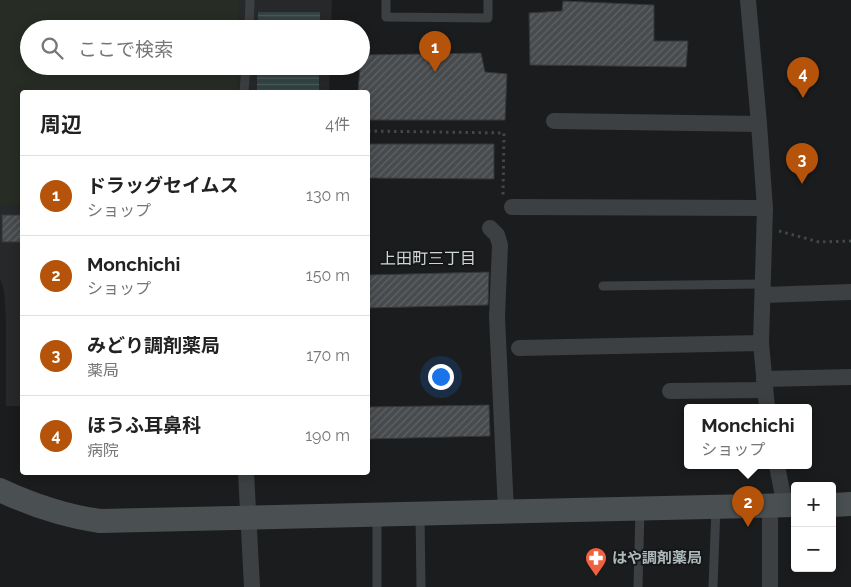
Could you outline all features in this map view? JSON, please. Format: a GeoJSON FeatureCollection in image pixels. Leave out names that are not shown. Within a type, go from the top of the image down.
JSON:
{"type":"FeatureCollection","features":[{"type":"Feature","properties":{"kind":"street"},"geometry":{"type":"LineString","coordinates":[[748,0],[765,208],[761,343],[766,404]]}},
{"type":"Feature","properties":{"kind":"street"},"geometry":{"type":"LineString","coordinates":[[554,122],[759,124]]}},
{"type":"Feature","properties":{"kind":"street"},"geometry":{"type":"LineString","coordinates":[[508,204],[765,208]]}},
{"type":"Feature","properties":{"kind":"street"},"geometry":{"type":"LineString","coordinates":[[490,228],[497,235],[500,245],[497,317],[506,512]]}},
{"type":"Feature","properties":{"kind":"street"},"geometry":{"type":"LineString","coordinates":[[763,290],[851,292]]}},
{"type":"Feature","properties":{"kind":"street"},"geometry":{"type":"LineString","coordinates":[[519,348],[761,343]]}},
{"type":"Feature","properties":{"kind":"street"},"geometry":{"type":"LineString","coordinates":[[670,391],[851,377]]}},
{"type":"Feature","properties":{"kind":"street"},"geometry":{"type":"LineString","coordinates":[[770,587],[783,506],[777,469]]}},
{"type":"Feature","properties":{"kind":"street"},"geometry":{"type":"LineString","coordinates":[[0,475],[0,490],[24,501],[74,517],[100,521],[783,506]]}},
{"type":"Feature","properties":{"kind":"street"},"geometry":{"type":"LineString","coordinates":[[246,475],[250,518],[252,587]]}},
{"type":"Feature","properties":{"kind":"street"},"geometry":{"type":"LineString","coordinates":[[836,505],[851,504]]}},
{"type":"Feature","properties":{"kind":"lane"},"geometry":{"type":"LineString","coordinates":[[249,20],[250,0]]}},
{"type":"Feature","properties":{"kind":"lane"},"geometry":{"type":"LineString","coordinates":[[386,0],[386,17],[488,18],[488,0]]}},
{"type":"Feature","properties":{"kind":"lane"},"geometry":{"type":"LineString","coordinates":[[244,90],[245,75]]}},
{"type":"Feature","properties":{"kind":"lane"},"geometry":{"type":"LineString","coordinates":[[603,286],[763,290]]}},
{"type":"Feature","properties":{"kind":"lane"},"geometry":{"type":"LineString","coordinates":[[713,587],[716,507]]}},
{"type":"Feature","properties":{"kind":"lane"},"geometry":{"type":"LineString","coordinates":[[638,587],[640,509]]}},
{"type":"Feature","properties":{"kind":"lane"},"geometry":{"type":"LineString","coordinates":[[420,514],[421,587]]}},
{"type":"Feature","properties":{"kind":"lane"},"geometry":{"type":"LineString","coordinates":[[377,515],[378,587]]}},
{"type":"Feature","properties":{"kind":"path"},"geometry":{"type":"LineString","coordinates":[[370,131],[504,132],[508,204]]}},
{"type":"Feature","properties":{"kind":"path"},"geometry":{"type":"LineString","coordinates":[[764,228],[819,242],[851,241]]}},
{"type":"Feature","properties":{"kind":"shaded area"},"geometry":{"type":"Polygon","coordinates":[[[0,0],[332,0],[331,20],[20,20],[20,75],[330,75],[329,90],[20,90],[20,406],[6,406],[6,319],[4,291],[0,278],[0,0]]]}},
{"type":"Feature","properties":{"kind":"shaded area"},"geometry":{"type":"Polygon","coordinates":[[[0,0],[239,0],[238,20],[20,20],[20,75],[238,75],[237,90],[20,90],[20,204],[0,205],[0,0]]]}},
{"type":"Feature","properties":{"kind":"shaded area"},"geometry":{"type":"Polygon","coordinates":[[[258,12],[320,12],[320,20],[258,20],[258,12]]]}},
{"type":"Feature","properties":{"kind":"shaded area"},"geometry":{"type":"Polygon","coordinates":[[[257,75],[319,75],[319,90],[257,90],[257,75]]]}},
{"type":"Feature","properties":{"kind":"building"},"geometry":{"type":"Polygon","coordinates":[[[563,1],[654,5],[654,41],[688,41],[686,67],[530,65],[529,13],[562,11],[563,1]]]}},
{"type":"Feature","properties":{"kind":"building"},"geometry":{"type":"Polygon","coordinates":[[[481,53],[485,72],[507,74],[505,120],[370,120],[370,90],[358,90],[359,75],[370,75],[370,55],[481,53]]]}},
{"type":"Feature","properties":{"kind":"building"},"geometry":{"type":"Polygon","coordinates":[[[370,144],[494,144],[494,179],[370,178],[370,144]]]}},
{"type":"Feature","properties":{"kind":"building"},"geometry":{"type":"Polygon","coordinates":[[[2,215],[20,215],[20,242],[2,242],[2,215]]]}},
{"type":"Feature","properties":{"kind":"building"},"geometry":{"type":"Polygon","coordinates":[[[489,272],[488,305],[370,308],[370,275],[489,272]]]}},
{"type":"Feature","properties":{"kind":"building"},"geometry":{"type":"Polygon","coordinates":[[[489,405],[490,436],[370,439],[370,407],[489,405]]]}},
{"type":"Feature","properties":{"kind":"place","name":"ドラッグセイムス"},"geometry":{"type":"Point","coordinates":[435,72]}},
{"type":"Feature","properties":{"kind":"place","name":"ほうふ耳鼻科"},"geometry":{"type":"Point","coordinates":[803,98]}},
{"type":"Feature","properties":{"kind":"place","name":"みどり調剤薬局"},"geometry":{"type":"Point","coordinates":[802,184]}},
{"type":"Feature","properties":{"kind":"place","name":"Monchichi"},"geometry":{"type":"Point","coordinates":[748,527]}},
{"type":"Feature","properties":{"kind":"place","name":"はや調剤薬局"},"geometry":{"type":"Point","coordinates":[596,577]}},
{"type":"Feature","properties":{"kind":"district","name":"上田町三丁目"},"geometry":{"type":"Point","coordinates":[428,258]}}]}
